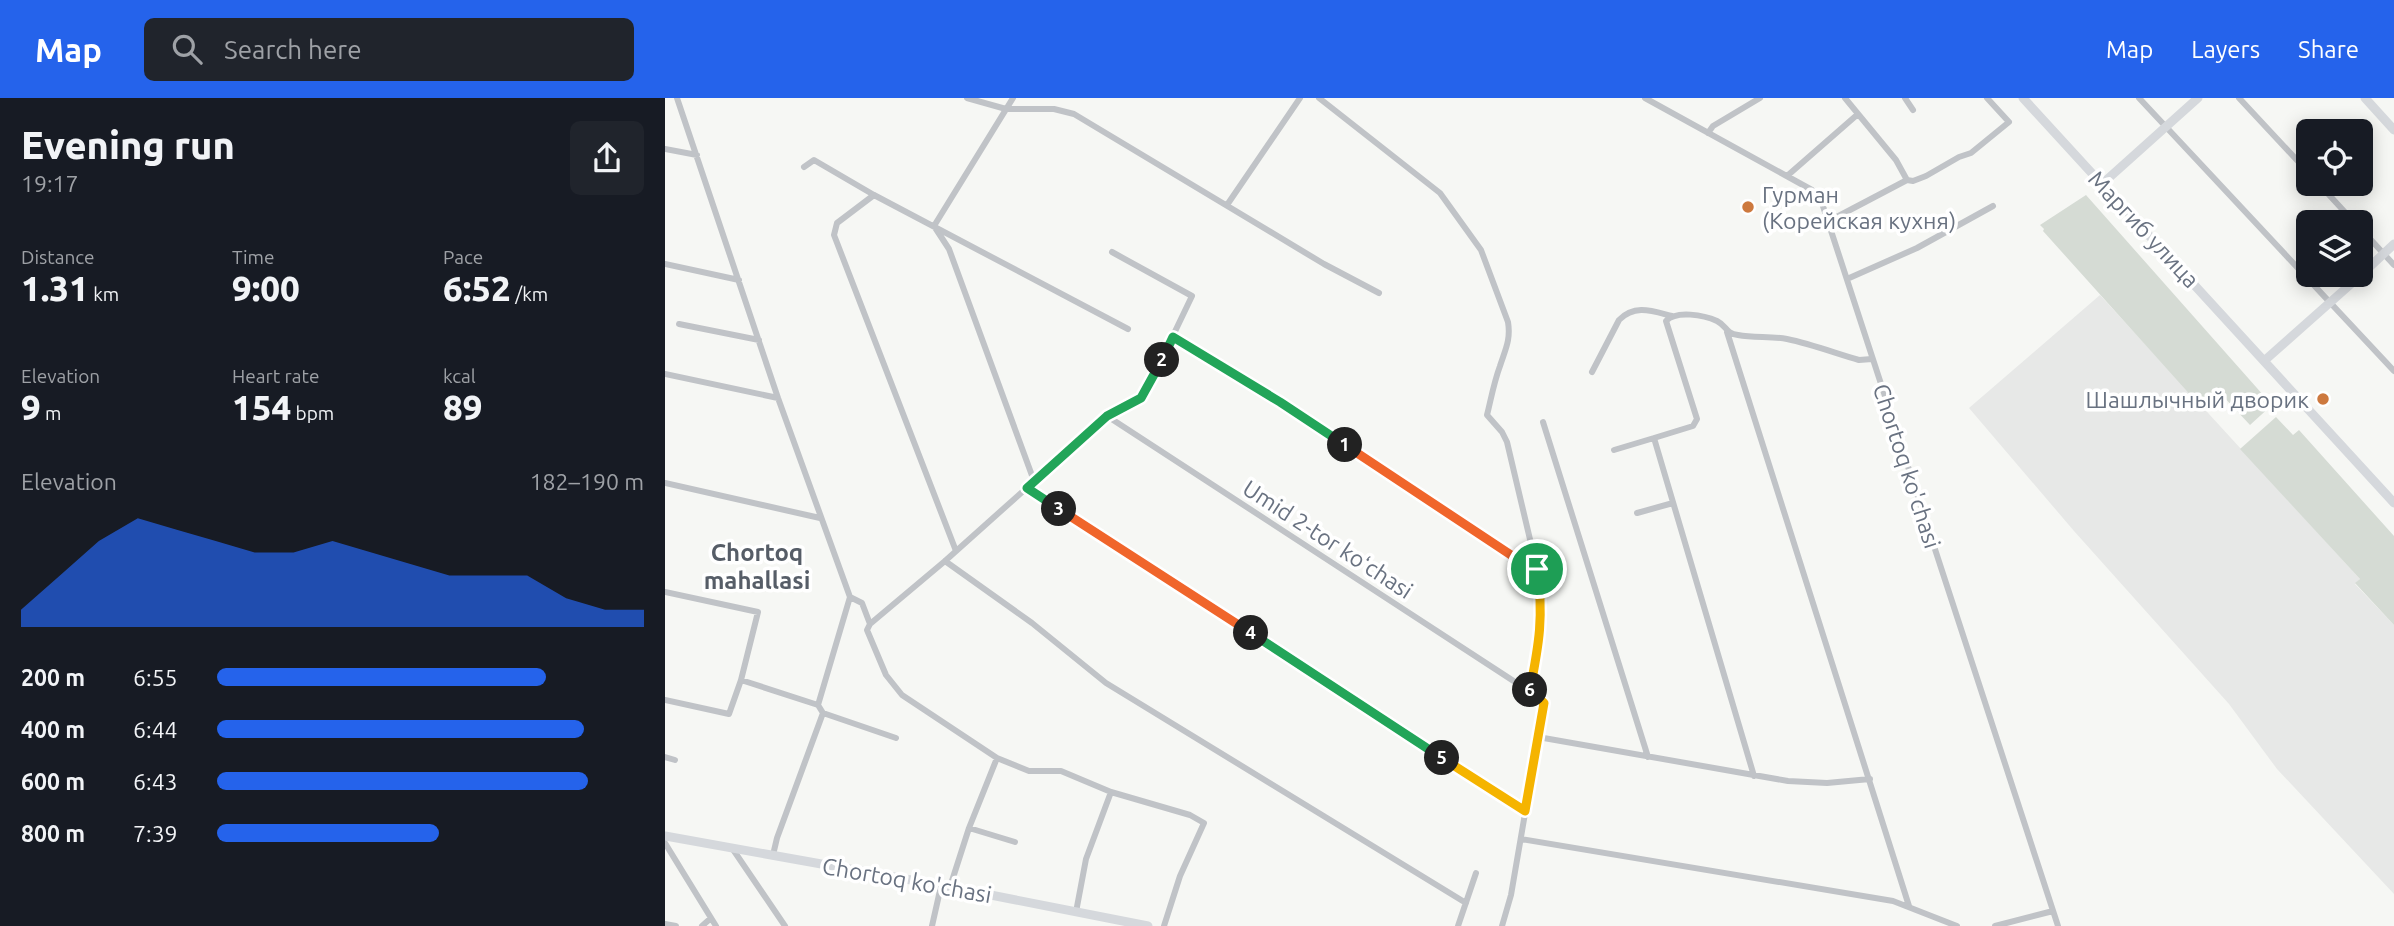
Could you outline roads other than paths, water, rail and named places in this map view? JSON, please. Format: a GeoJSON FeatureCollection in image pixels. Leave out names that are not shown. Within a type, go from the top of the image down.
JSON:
{"type":"FeatureCollection","features":[{"type":"Feature","properties":{"kind":"street"},"geometry":{"type":"LineString","coordinates":[[677,98],[778,398],[850,597],[818,705]]}},
{"type":"Feature","properties":{"kind":"street"},"geometry":{"type":"LineString","coordinates":[[967,98],[1006,109],[1054,109],[1074,114],[1324,264],[1379,293]]}},
{"type":"Feature","properties":{"kind":"street"},"geometry":{"type":"LineString","coordinates":[[935,226],[1013,98]]}},
{"type":"Feature","properties":{"kind":"street"},"geometry":{"type":"LineString","coordinates":[[1227,205],[1300,98]]}},
{"type":"Feature","properties":{"kind":"street"},"geometry":{"type":"LineString","coordinates":[[1319,98],[1440,193],[1481,250],[1510,334],[1487,415],[1507,442],[1537,569],[1541,598],[1540,641],[1529,691],[1543,701],[1511,895],[1502,926]]}},
{"type":"Feature","properties":{"kind":"street","name":"Chortoq ko'chasi"},"geometry":{"type":"LineString","coordinates":[[1645,98],[1817,193],[1829,221],[2058,926]]}},
{"type":"Feature","properties":{"kind":"street"},"geometry":{"type":"LineString","coordinates":[[1708,133],[1713,126],[1761,98]]}},
{"type":"Feature","properties":{"kind":"street"},"geometry":{"type":"LineString","coordinates":[[1845,98],[1896,160],[1907,180]]}},
{"type":"Feature","properties":{"kind":"street"},"geometry":{"type":"LineString","coordinates":[[1905,98],[1913,110]]}},
{"type":"Feature","properties":{"kind":"street"},"geometry":{"type":"LineString","coordinates":[[1829,221],[1907,180],[1913,181],[1926,176],[1971,153],[2009,122],[1987,98]]}},
{"type":"Feature","properties":{"kind":"street","name":"Маргиб улица"},"geometry":{"type":"LineString","coordinates":[[2023,98],[2394,503]]}},
{"type":"Feature","properties":{"kind":"street"},"geometry":{"type":"LineString","coordinates":[[2139,98],[2394,371]]}},
{"type":"Feature","properties":{"kind":"street"},"geometry":{"type":"LineString","coordinates":[[2102,184],[2198,98]]}},
{"type":"Feature","properties":{"kind":"street"},"geometry":{"type":"LineString","coordinates":[[2239,98],[2296,160]]}},
{"type":"Feature","properties":{"kind":"street"},"geometry":{"type":"LineString","coordinates":[[2365,98],[2394,130]]}},
{"type":"Feature","properties":{"kind":"street"},"geometry":{"type":"LineString","coordinates":[[1787,176],[1858,114]]}},
{"type":"Feature","properties":{"kind":"street"},"geometry":{"type":"LineString","coordinates":[[665,149],[697,155]]}},
{"type":"Feature","properties":{"kind":"street"},"geometry":{"type":"LineString","coordinates":[[804,167],[814,160],[874,195],[1128,329]]}},
{"type":"Feature","properties":{"kind":"street"},"geometry":{"type":"LineString","coordinates":[[874,195],[837,223],[834,235],[955,551]]}},
{"type":"Feature","properties":{"kind":"street"},"geometry":{"type":"LineString","coordinates":[[2330,196],[2343,210]]}},
{"type":"Feature","properties":{"kind":"street"},"geometry":{"type":"LineString","coordinates":[[1847,279],[1917,248],[1993,206]]}},
{"type":"Feature","properties":{"kind":"street"},"geometry":{"type":"LineString","coordinates":[[935,226],[949,249],[1034,481]]}},
{"type":"Feature","properties":{"kind":"street"},"geometry":{"type":"LineString","coordinates":[[2373,243],[2394,265]]}},
{"type":"Feature","properties":{"kind":"street"},"geometry":{"type":"LineString","coordinates":[[2373,264],[2394,244]]}},
{"type":"Feature","properties":{"kind":"street"},"geometry":{"type":"LineString","coordinates":[[1112,252],[1192,296],[1145,394],[1107,416],[945,561],[870,624],[867,630],[880,665],[902,695],[997,758],[1029,771],[1061,771],[1111,792],[1190,815],[1204,823],[1180,876],[1164,926]]}},
{"type":"Feature","properties":{"kind":"street"},"geometry":{"type":"LineString","coordinates":[[665,264],[739,280]]}},
{"type":"Feature","properties":{"kind":"street"},"geometry":{"type":"LineString","coordinates":[[2264,361],[2348,287]]}},
{"type":"Feature","properties":{"kind":"street"},"geometry":{"type":"LineString","coordinates":[[1592,372],[1619,320],[1626,314],[1641,309],[1715,321],[1727,332],[1739,335],[1786,339],[1859,360],[1872,359]]}},
{"type":"Feature","properties":{"kind":"street"},"geometry":{"type":"LineString","coordinates":[[1614,450],[1693,426],[1697,419],[1666,325],[1668,318],[1672,316]]}},
{"type":"Feature","properties":{"kind":"street"},"geometry":{"type":"LineString","coordinates":[[678,324],[759,340]]}},
{"type":"Feature","properties":{"kind":"street"},"geometry":{"type":"LineString","coordinates":[[1727,332],[1909,906]]}},
{"type":"Feature","properties":{"kind":"street"},"geometry":{"type":"LineString","coordinates":[[1173,337],[1280,402],[1514,557],[1537,569]]}},
{"type":"Feature","properties":{"kind":"street"},"geometry":{"type":"LineString","coordinates":[[665,374],[778,398]]}},
{"type":"Feature","properties":{"kind":"street","name":"Umid 2-tor koʻchasi"},"geometry":{"type":"LineString","coordinates":[[1107,416],[1529,691]]}},
{"type":"Feature","properties":{"kind":"street"},"geometry":{"type":"LineString","coordinates":[[1543,422],[1648,757]]}},
{"type":"Feature","properties":{"kind":"street"},"geometry":{"type":"LineString","coordinates":[[1654,438],[1754,776]]}},
{"type":"Feature","properties":{"kind":"street"},"geometry":{"type":"LineString","coordinates":[[665,483],[820,518]]}},
{"type":"Feature","properties":{"kind":"street"},"geometry":{"type":"LineString","coordinates":[[1027,488],[1525,811]]}},
{"type":"Feature","properties":{"kind":"street"},"geometry":{"type":"LineString","coordinates":[[1637,513],[1673,503]]}},
{"type":"Feature","properties":{"kind":"street"},"geometry":{"type":"LineString","coordinates":[[945,561],[1032,623],[1106,683],[1466,903]]}},
{"type":"Feature","properties":{"kind":"street"},"geometry":{"type":"LineString","coordinates":[[665,592],[758,612],[741,680],[729,714],[665,700]]}},
{"type":"Feature","properties":{"kind":"street"},"geometry":{"type":"LineString","coordinates":[[850,597],[862,603],[870,624]]}},
{"type":"Feature","properties":{"kind":"street"},"geometry":{"type":"LineString","coordinates":[[741,680],[818,705],[823,713],[896,738]]}},
{"type":"Feature","properties":{"kind":"street"},"geometry":{"type":"LineString","coordinates":[[773,855],[779,831],[823,713]]}},
{"type":"Feature","properties":{"kind":"street"},"geometry":{"type":"LineString","coordinates":[[1538,737],[1788,781],[1828,783],[1870,779]]}},
{"type":"Feature","properties":{"kind":"street"},"geometry":{"type":"LineString","coordinates":[[665,757],[675,760]]}},
{"type":"Feature","properties":{"kind":"street"},"geometry":{"type":"LineString","coordinates":[[932,926],[945,886],[997,758]]}},
{"type":"Feature","properties":{"kind":"street"},"geometry":{"type":"LineString","coordinates":[[1076,912],[1086,859],[1111,792]]}},
{"type":"Feature","properties":{"kind":"street"},"geometry":{"type":"LineString","coordinates":[[969,828],[1014,842]]}},
{"type":"Feature","properties":{"kind":"street","name":"Chortoq ko'chasi"},"geometry":{"type":"LineString","coordinates":[[665,836],[1149,926]]}},
{"type":"Feature","properties":{"kind":"street"},"geometry":{"type":"LineString","coordinates":[[1521,839],[1893,901],[1957,926]]}},
{"type":"Feature","properties":{"kind":"street"},"geometry":{"type":"LineString","coordinates":[[665,843],[716,926]]}},
{"type":"Feature","properties":{"kind":"street"},"geometry":{"type":"LineString","coordinates":[[732,848],[785,926]]}},
{"type":"Feature","properties":{"kind":"street"},"geometry":{"type":"LineString","coordinates":[[1458,926],[1476,873]]}},
{"type":"Feature","properties":{"kind":"street"},"geometry":{"type":"LineString","coordinates":[[1995,926],[2053,911]]}},
{"type":"Feature","properties":{"kind":"street"},"geometry":{"type":"LineString","coordinates":[[702,926],[711,918]]}},
{"type":"Feature","properties":{"kind":"street"},"geometry":{"type":"LineString","coordinates":[[665,924],[676,926]]}},
{"type":"Feature","properties":{"kind":"place","name":"Гурман (Корейская кухня)"},"geometry":{"type":"Point","coordinates":[1748,207]}},
{"type":"Feature","properties":{"kind":"place","name":"Шашлычный дворик"},"geometry":{"type":"Point","coordinates":[2323,399]}},
{"type":"Feature","properties":{"kind":"district","name":"Chortoq mahallasi"},"geometry":{"type":"Point","coordinates":[757,566]}}]}
